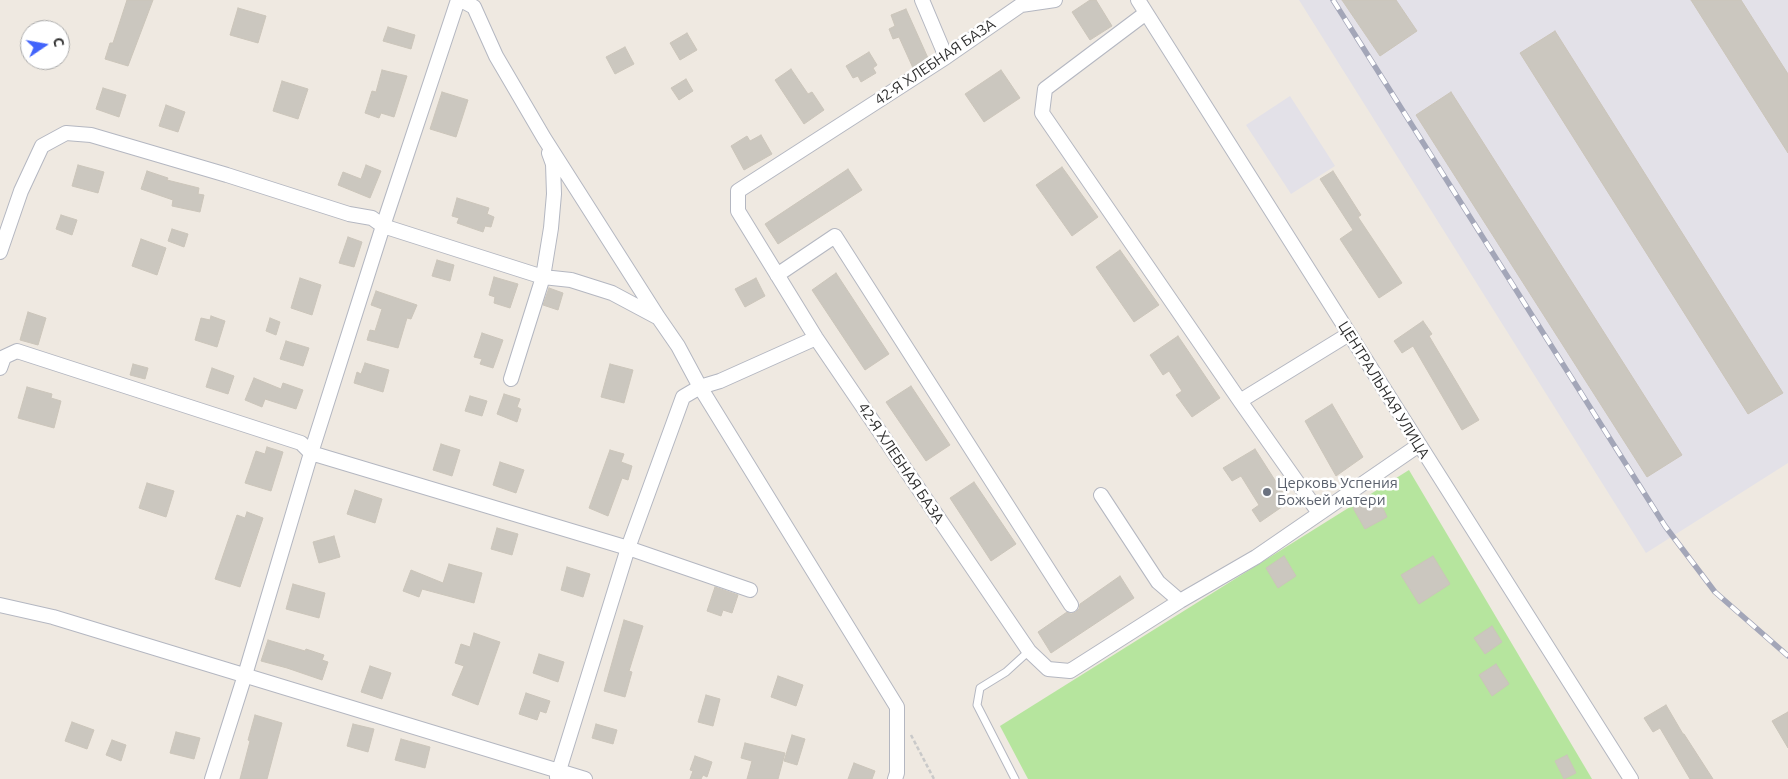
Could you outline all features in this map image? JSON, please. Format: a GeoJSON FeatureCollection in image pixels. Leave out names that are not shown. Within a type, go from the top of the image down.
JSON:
{"type":"FeatureCollection","features":[{"type":"Feature","properties":{"kind":"street"},"geometry":{"type":"LineString","coordinates":[[212,779],[311,453],[383,226],[459,0],[474,7],[496,56],[544,138],[678,346],[700,387],[897,707],[896,779]]}},
{"type":"Feature","properties":{"kind":"street"},"geometry":{"type":"LineString","coordinates":[[922,0],[946,57]]}},
{"type":"Feature","properties":{"kind":"street","name":"42-Я ХЛЕБНАЯ БАЗА"},"geometry":{"type":"LineString","coordinates":[[1054,0],[1020,5],[946,57],[738,191],[738,211],[816,338],[1029,651],[1048,669],[1070,671],[1180,600],[1256,557],[1419,445]]}},
{"type":"Feature","properties":{"kind":"street","name":"ЦЕНТРАЛЬНАЯ УЛИЦА"},"geometry":{"type":"LineString","coordinates":[[1138,0],[1631,779]]}},
{"type":"Feature","properties":{"kind":"street"},"geometry":{"type":"LineString","coordinates":[[1146,13],[1045,90],[1042,113],[1240,402],[1319,513]]}},
{"type":"Feature","properties":{"kind":"street"},"geometry":{"type":"LineString","coordinates":[[0,252],[21,191],[42,146],[66,133],[91,135],[227,175],[349,214],[372,218],[383,226],[543,277],[571,280],[612,293],[658,317]]}},
{"type":"Feature","properties":{"kind":"street"},"geometry":{"type":"LineString","coordinates":[[510,379],[543,277],[554,194],[553,164],[544,138]]}},
{"type":"Feature","properties":{"kind":"street"},"geometry":{"type":"LineString","coordinates":[[777,275],[835,236],[1071,605]]}},
{"type":"Feature","properties":{"kind":"street"},"geometry":{"type":"LineString","coordinates":[[1240,402],[1349,334]]}},
{"type":"Feature","properties":{"kind":"street"},"geometry":{"type":"LineString","coordinates":[[558,774],[628,548],[683,397],[700,387],[720,382],[816,338]]}},
{"type":"Feature","properties":{"kind":"street"},"geometry":{"type":"LineString","coordinates":[[0,368],[4,357],[17,351],[301,443],[311,453],[628,548],[750,590]]}},
{"type":"Feature","properties":{"kind":"street"},"geometry":{"type":"LineString","coordinates":[[1101,495],[1158,582],[1180,600]]}},
{"type":"Feature","properties":{"kind":"street"},"geometry":{"type":"LineString","coordinates":[[0,606],[53,617],[245,675],[558,774],[585,779]]}},
{"type":"Feature","properties":{"kind":"lane"},"geometry":{"type":"LineString","coordinates":[[1015,779],[976,705],[980,688],[1006,672],[1029,651]]}},
{"type":"Feature","properties":{"kind":"path"},"geometry":{"type":"LineString","coordinates":[[909,732],[934,779]]}},
{"type":"Feature","properties":{"kind":"shaded area"},"geometry":{"type":"Polygon","coordinates":[[[1299,0],[1788,0],[1788,463],[1646,553],[1299,0]]]}},
{"type":"Feature","properties":{"kind":"shaded area"},"geometry":{"type":"Polygon","coordinates":[[[1290,96],[1335,166],[1291,194],[1246,125],[1290,96]]]}},
{"type":"Feature","properties":{"kind":"green space"},"geometry":{"type":"Polygon","coordinates":[[[1409,470],[1592,779],[1028,779],[1000,726],[1409,470]]]}},
{"type":"Feature","properties":{"kind":"building"},"geometry":{"type":"Polygon","coordinates":[[[127,0],[153,0],[128,66],[105,59],[110,43],[113,43],[127,0]]]}},
{"type":"Feature","properties":{"kind":"building"},"geometry":{"type":"Polygon","coordinates":[[[1090,0],[1096,0],[1112,26],[1090,40],[1072,12],[1090,0]]]}},
{"type":"Feature","properties":{"kind":"building"},"geometry":{"type":"Polygon","coordinates":[[[1342,0],[1396,0],[1417,31],[1380,56],[1342,0]]]}},
{"type":"Feature","properties":{"kind":"building"},"geometry":{"type":"Polygon","coordinates":[[[1691,0],[1741,0],[1788,74],[1788,153],[1691,0]]]}},
{"type":"Feature","properties":{"kind":"building"},"geometry":{"type":"Polygon","coordinates":[[[238,8],[266,16],[258,43],[230,35],[238,8]]]}},
{"type":"Feature","properties":{"kind":"building"},"geometry":{"type":"Polygon","coordinates":[[[906,9],[928,58],[913,68],[899,37],[893,39],[889,29],[895,26],[891,15],[906,9]]]}},
{"type":"Feature","properties":{"kind":"building"},"geometry":{"type":"Polygon","coordinates":[[[388,27],[415,35],[411,49],[383,41],[388,27]]]}},
{"type":"Feature","properties":{"kind":"building"},"geometry":{"type":"Polygon","coordinates":[[[1555,31],[1783,393],[1748,414],[1520,53],[1555,31]]]}},
{"type":"Feature","properties":{"kind":"building"},"geometry":{"type":"Polygon","coordinates":[[[687,33],[697,50],[680,60],[670,43],[687,33]]]}},
{"type":"Feature","properties":{"kind":"building"},"geometry":{"type":"Polygon","coordinates":[[[625,47],[634,64],[615,74],[606,57],[625,47]]]}},
{"type":"Feature","properties":{"kind":"building"},"geometry":{"type":"Polygon","coordinates":[[[869,52],[877,65],[873,68],[876,73],[861,82],[858,76],[853,78],[846,66],[869,52]]]}},
{"type":"Feature","properties":{"kind":"building"},"geometry":{"type":"Polygon","coordinates":[[[791,69],[808,94],[812,92],[824,110],[804,124],[775,80],[791,69]]]}},
{"type":"Feature","properties":{"kind":"building"},"geometry":{"type":"Polygon","coordinates":[[[382,70],[407,76],[394,117],[381,113],[379,118],[365,113],[372,91],[376,92],[382,70]]]}},
{"type":"Feature","properties":{"kind":"building"},"geometry":{"type":"Polygon","coordinates":[[[1001,70],[1020,98],[984,122],[965,94],[1001,70]]]}},
{"type":"Feature","properties":{"kind":"building"},"geometry":{"type":"Polygon","coordinates":[[[686,79],[693,91],[679,100],[671,88],[686,79]]]}},
{"type":"Feature","properties":{"kind":"building"},"geometry":{"type":"Polygon","coordinates":[[[282,81],[308,89],[298,119],[273,111],[282,81]]]}},
{"type":"Feature","properties":{"kind":"building"},"geometry":{"type":"Polygon","coordinates":[[[103,88],[126,95],[119,117],[96,109],[103,88]]]}},
{"type":"Feature","properties":{"kind":"building"},"geometry":{"type":"Polygon","coordinates":[[[442,92],[468,100],[456,137],[430,129],[442,92]]]}},
{"type":"Feature","properties":{"kind":"building"},"geometry":{"type":"Polygon","coordinates":[[[1451,92],[1682,455],[1647,477],[1416,115],[1451,92]]]}},
{"type":"Feature","properties":{"kind":"building"},"geometry":{"type":"Polygon","coordinates":[[[166,105],[185,112],[178,132],[159,126],[166,105]]]}},
{"type":"Feature","properties":{"kind":"building"},"geometry":{"type":"Polygon","coordinates":[[[761,135],[772,154],[744,170],[731,146],[747,136],[750,141],[761,135]]]}},
{"type":"Feature","properties":{"kind":"building"},"geometry":{"type":"Polygon","coordinates":[[[78,165],[104,172],[98,193],[72,186],[78,165]]]}},
{"type":"Feature","properties":{"kind":"building"},"geometry":{"type":"Polygon","coordinates":[[[366,165],[381,171],[370,198],[338,185],[343,172],[361,179],[366,165]]]}},
{"type":"Feature","properties":{"kind":"building"},"geometry":{"type":"Polygon","coordinates":[[[1062,167],[1098,217],[1072,236],[1036,185],[1062,167]]]}},
{"type":"Feature","properties":{"kind":"building"},"geometry":{"type":"Polygon","coordinates":[[[848,169],[862,190],[778,244],[765,224],[848,169]]]}},
{"type":"Feature","properties":{"kind":"building"},"geometry":{"type":"Polygon","coordinates":[[[147,171],[168,178],[167,180],[199,188],[198,194],[204,195],[200,212],[172,206],[173,200],[141,189],[147,171]]]}},
{"type":"Feature","properties":{"kind":"building"},"geometry":{"type":"Polygon","coordinates":[[[1333,171],[1361,215],[1358,217],[1402,283],[1379,298],[1340,239],[1353,230],[1320,179],[1333,171]]]}},
{"type":"Feature","properties":{"kind":"building"},"geometry":{"type":"Polygon","coordinates":[[[457,198],[489,208],[487,214],[494,217],[491,227],[485,226],[483,232],[457,223],[459,218],[452,216],[457,198]]]}},
{"type":"Feature","properties":{"kind":"building"},"geometry":{"type":"Polygon","coordinates":[[[61,215],[77,220],[72,235],[56,229],[61,215]]]}},
{"type":"Feature","properties":{"kind":"building"},"geometry":{"type":"Polygon","coordinates":[[[172,229],[188,234],[184,247],[168,241],[172,229]]]}},
{"type":"Feature","properties":{"kind":"building"},"geometry":{"type":"Polygon","coordinates":[[[348,237],[362,242],[354,267],[339,263],[348,237]]]}},
{"type":"Feature","properties":{"kind":"building"},"geometry":{"type":"Polygon","coordinates":[[[141,239],[166,248],[157,275],[132,266],[141,239]]]}},
{"type":"Feature","properties":{"kind":"building"},"geometry":{"type":"Polygon","coordinates":[[[1120,250],[1159,305],[1134,322],[1096,267],[1120,250]]]}},
{"type":"Feature","properties":{"kind":"building"},"geometry":{"type":"Polygon","coordinates":[[[437,260],[454,265],[450,281],[432,276],[437,260]]]}},
{"type":"Feature","properties":{"kind":"building"},"geometry":{"type":"Polygon","coordinates":[[[836,273],[889,354],[865,370],[812,290],[836,273]]]}},
{"type":"Feature","properties":{"kind":"building"},"geometry":{"type":"Polygon","coordinates":[[[494,277],[518,284],[510,308],[494,303],[495,297],[489,295],[494,277]]]}},
{"type":"Feature","properties":{"kind":"building"},"geometry":{"type":"Polygon","coordinates":[[[300,278],[321,285],[312,315],[291,308],[300,278]]]}},
{"type":"Feature","properties":{"kind":"building"},"geometry":{"type":"Polygon","coordinates":[[[756,278],[765,296],[745,307],[735,289],[756,278]]]}},
{"type":"Feature","properties":{"kind":"building"},"geometry":{"type":"Polygon","coordinates":[[[549,288],[563,293],[558,310],[543,305],[549,288]]]}},
{"type":"Feature","properties":{"kind":"building"},"geometry":{"type":"Polygon","coordinates":[[[376,291],[417,305],[411,319],[407,318],[398,348],[367,340],[370,330],[375,331],[382,309],[371,305],[376,291]]]}},
{"type":"Feature","properties":{"kind":"building"},"geometry":{"type":"Polygon","coordinates":[[[28,312],[46,318],[38,345],[20,340],[28,312]]]}},
{"type":"Feature","properties":{"kind":"building"},"geometry":{"type":"Polygon","coordinates":[[[211,316],[225,321],[217,347],[195,340],[201,318],[210,320],[211,316]]]}},
{"type":"Feature","properties":{"kind":"building"},"geometry":{"type":"Polygon","coordinates":[[[270,318],[280,322],[276,335],[266,331],[270,318]]]}},
{"type":"Feature","properties":{"kind":"building"},"geometry":{"type":"Polygon","coordinates":[[[1423,321],[1432,334],[1429,336],[1479,420],[1462,430],[1413,346],[1402,353],[1394,341],[1423,321]]]}},
{"type":"Feature","properties":{"kind":"building"},"geometry":{"type":"Polygon","coordinates":[[[482,333],[503,340],[493,368],[480,364],[482,359],[474,357],[482,333]]]}},
{"type":"Feature","properties":{"kind":"building"},"geometry":{"type":"Polygon","coordinates":[[[1178,336],[1220,398],[1192,417],[1176,395],[1182,391],[1169,371],[1163,375],[1150,355],[1178,336]]]}},
{"type":"Feature","properties":{"kind":"building"},"geometry":{"type":"Polygon","coordinates":[[[286,341],[309,348],[303,366],[280,359],[286,341]]]}},
{"type":"Feature","properties":{"kind":"building"},"geometry":{"type":"Polygon","coordinates":[[[365,363],[389,370],[383,392],[354,383],[357,372],[361,374],[365,363]]]}},
{"type":"Feature","properties":{"kind":"building"},"geometry":{"type":"Polygon","coordinates":[[[133,364],[148,368],[145,379],[130,375],[133,364]]]}},
{"type":"Feature","properties":{"kind":"building"},"geometry":{"type":"Polygon","coordinates":[[[610,364],[633,370],[624,403],[601,397],[610,364]]]}},
{"type":"Feature","properties":{"kind":"building"},"geometry":{"type":"Polygon","coordinates":[[[212,368],[234,376],[228,394],[206,387],[212,368]]]}},
{"type":"Feature","properties":{"kind":"building"},"geometry":{"type":"Polygon","coordinates":[[[254,378],[281,389],[283,383],[303,390],[296,409],[265,399],[262,407],[245,400],[254,378]]]}},
{"type":"Feature","properties":{"kind":"building"},"geometry":{"type":"Polygon","coordinates":[[[911,386],[950,445],[926,461],[886,402],[911,386]]]}},
{"type":"Feature","properties":{"kind":"building"},"geometry":{"type":"Polygon","coordinates":[[[27,387],[52,394],[51,398],[61,401],[54,428],[18,418],[27,387]]]}},
{"type":"Feature","properties":{"kind":"building"},"geometry":{"type":"Polygon","coordinates":[[[504,394],[520,399],[517,407],[521,409],[517,422],[497,414],[504,394]]]}},
{"type":"Feature","properties":{"kind":"building"},"geometry":{"type":"Polygon","coordinates":[[[470,396],[487,401],[482,416],[465,411],[470,396]]]}},
{"type":"Feature","properties":{"kind":"building"},"geometry":{"type":"Polygon","coordinates":[[[1332,404],[1363,457],[1336,476],[1305,421],[1332,404]]]}},
{"type":"Feature","properties":{"kind":"building"},"geometry":{"type":"Polygon","coordinates":[[[441,444],[460,450],[452,476],[433,470],[441,444]]]}},
{"type":"Feature","properties":{"kind":"building"},"geometry":{"type":"Polygon","coordinates":[[[267,447],[283,452],[271,491],[245,483],[256,451],[265,454],[267,447]]]}},
{"type":"Feature","properties":{"kind":"building","name":"Церковь Успения Божьей матери"},"geometry":{"type":"Polygon","coordinates":[[[1255,449],[1289,502],[1260,522],[1252,510],[1259,505],[1241,476],[1232,481],[1223,468],[1255,449]]]}},
{"type":"Feature","properties":{"kind":"building"},"geometry":{"type":"Polygon","coordinates":[[[610,450],[624,454],[621,462],[632,466],[628,480],[622,478],[608,516],[589,508],[610,450]]]}},
{"type":"Feature","properties":{"kind":"building"},"geometry":{"type":"Polygon","coordinates":[[[500,462],[524,470],[516,493],[493,485],[500,462]]]}},
{"type":"Feature","properties":{"kind":"building"},"geometry":{"type":"Polygon","coordinates":[[[974,482],[1016,544],[991,561],[950,498],[974,482]]]}},
{"type":"Feature","properties":{"kind":"building"},"geometry":{"type":"Polygon","coordinates":[[[147,483],[174,491],[166,517],[139,508],[147,483]]]}},
{"type":"Feature","properties":{"kind":"building"},"geometry":{"type":"Polygon","coordinates":[[[355,490],[382,499],[375,523],[347,514],[355,490]]]}},
{"type":"Feature","properties":{"kind":"building"},"geometry":{"type":"Polygon","coordinates":[[[1374,500],[1378,508],[1382,506],[1387,517],[1365,529],[1353,508],[1364,502],[1366,504],[1374,500]]]}},
{"type":"Feature","properties":{"kind":"building"},"geometry":{"type":"Polygon","coordinates":[[[247,512],[263,518],[240,587],[215,579],[237,515],[245,518],[247,512]]]}},
{"type":"Feature","properties":{"kind":"building"},"geometry":{"type":"Polygon","coordinates":[[[497,528],[518,534],[512,555],[491,549],[497,528]]]}},
{"type":"Feature","properties":{"kind":"building"},"geometry":{"type":"Polygon","coordinates":[[[334,536],[340,557],[319,563],[313,542],[334,536]]]}},
{"type":"Feature","properties":{"kind":"building"},"geometry":{"type":"Polygon","coordinates":[[[1284,556],[1296,576],[1278,588],[1266,568],[1284,556]]]}},
{"type":"Feature","properties":{"kind":"building"},"geometry":{"type":"Polygon","coordinates":[[[1433,556],[1450,584],[1419,604],[1401,575],[1433,556]]]}},
{"type":"Feature","properties":{"kind":"building"},"geometry":{"type":"Polygon","coordinates":[[[449,564],[482,573],[474,603],[422,589],[419,597],[403,591],[411,570],[443,583],[449,564]]]}},
{"type":"Feature","properties":{"kind":"building"},"geometry":{"type":"Polygon","coordinates":[[[567,567],[590,574],[583,597],[561,590],[567,567]]]}},
{"type":"Feature","properties":{"kind":"building"},"geometry":{"type":"Polygon","coordinates":[[[1120,576],[1134,598],[1051,653],[1038,632],[1067,612],[1071,614],[1076,612],[1080,604],[1120,576]]]}},
{"type":"Feature","properties":{"kind":"building"},"geometry":{"type":"Polygon","coordinates":[[[293,584],[325,593],[319,618],[286,609],[293,584]]]}},
{"type":"Feature","properties":{"kind":"building"},"geometry":{"type":"Polygon","coordinates":[[[715,587],[738,595],[732,613],[723,610],[721,616],[707,611],[715,587]]]}},
{"type":"Feature","properties":{"kind":"building"},"geometry":{"type":"Polygon","coordinates":[[[624,620],[643,626],[629,671],[632,672],[625,697],[604,691],[624,620]]]}},
{"type":"Feature","properties":{"kind":"building"},"geometry":{"type":"Polygon","coordinates":[[[1492,626],[1502,642],[1485,654],[1474,638],[1492,626]]]}},
{"type":"Feature","properties":{"kind":"building"},"geometry":{"type":"Polygon","coordinates":[[[474,633],[500,642],[478,705],[452,695],[464,666],[455,663],[461,644],[470,647],[474,633]]]}},
{"type":"Feature","properties":{"kind":"building"},"geometry":{"type":"Polygon","coordinates":[[[268,640],[324,655],[322,660],[328,662],[322,680],[261,661],[268,640]]]}},
{"type":"Feature","properties":{"kind":"building"},"geometry":{"type":"Polygon","coordinates":[[[539,654],[564,662],[558,682],[533,673],[539,654]]]}},
{"type":"Feature","properties":{"kind":"building"},"geometry":{"type":"Polygon","coordinates":[[[1496,664],[1509,684],[1492,696],[1479,675],[1496,664]]]}},
{"type":"Feature","properties":{"kind":"building"},"geometry":{"type":"Polygon","coordinates":[[[370,666],[391,673],[382,699],[361,692],[370,666]]]}},
{"type":"Feature","properties":{"kind":"building"},"geometry":{"type":"Polygon","coordinates":[[[778,676],[803,685],[796,706],[771,697],[778,676]]]}},
{"type":"Feature","properties":{"kind":"building"},"geometry":{"type":"Polygon","coordinates":[[[526,693],[550,701],[546,713],[540,711],[537,720],[519,714],[526,693]]]}},
{"type":"Feature","properties":{"kind":"building"},"geometry":{"type":"Polygon","coordinates":[[[706,695],[720,699],[713,726],[698,722],[706,695]]]}},
{"type":"Feature","properties":{"kind":"building"},"geometry":{"type":"Polygon","coordinates":[[[1666,705],[1713,779],[1690,779],[1660,728],[1653,732],[1644,718],[1666,705]]]}},
{"type":"Feature","properties":{"kind":"building"},"geometry":{"type":"Polygon","coordinates":[[[1788,712],[1788,748],[1772,721],[1788,712]]]}},
{"type":"Feature","properties":{"kind":"building"},"geometry":{"type":"Polygon","coordinates":[[[255,715],[282,723],[267,779],[240,779],[250,741],[248,740],[255,715]]]}},
{"type":"Feature","properties":{"kind":"building"},"geometry":{"type":"Polygon","coordinates":[[[72,722],[94,730],[87,749],[65,741],[72,722]]]}},
{"type":"Feature","properties":{"kind":"building"},"geometry":{"type":"Polygon","coordinates":[[[353,724],[374,729],[368,752],[347,746],[353,724]]]}},
{"type":"Feature","properties":{"kind":"building"},"geometry":{"type":"Polygon","coordinates":[[[596,724],[617,730],[613,744],[592,738],[596,724]]]}},
{"type":"Feature","properties":{"kind":"building"},"geometry":{"type":"Polygon","coordinates":[[[176,732],[200,738],[194,759],[170,753],[176,732]]]}},
{"type":"Feature","properties":{"kind":"building"},"geometry":{"type":"Polygon","coordinates":[[[792,735],[805,739],[797,765],[784,761],[792,735]]]}},
{"type":"Feature","properties":{"kind":"building"},"geometry":{"type":"Polygon","coordinates":[[[401,739],[430,747],[425,768],[395,760],[401,739]]]}},
{"type":"Feature","properties":{"kind":"building"},"geometry":{"type":"Polygon","coordinates":[[[112,740],[126,745],[121,761],[106,755],[112,740]]]}},
{"type":"Feature","properties":{"kind":"building"},"geometry":{"type":"Polygon","coordinates":[[[745,743],[785,753],[778,779],[747,779],[752,761],[741,758],[745,743]]]}},
{"type":"Feature","properties":{"kind":"building"},"geometry":{"type":"Polygon","coordinates":[[[1567,755],[1576,773],[1564,779],[1555,761],[1567,755]]]}},
{"type":"Feature","properties":{"kind":"building"},"geometry":{"type":"Polygon","coordinates":[[[695,756],[712,762],[707,777],[703,775],[701,779],[690,779],[693,771],[690,770],[695,756]]]}},
{"type":"Feature","properties":{"kind":"building"},"geometry":{"type":"Polygon","coordinates":[[[854,763],[875,771],[872,779],[848,779],[854,763]]]}},
{"type":"Feature","properties":{"kind":"railway"},"geometry":{"type":"LineString","coordinates":[[1333,0],[1665,526],[1715,592],[1788,656]]}},
{"type":"Feature","properties":{"kind":"place","name":"Церковь Успения Божьей матери"},"geometry":{"type":"Point","coordinates":[1267,492]}}]}
